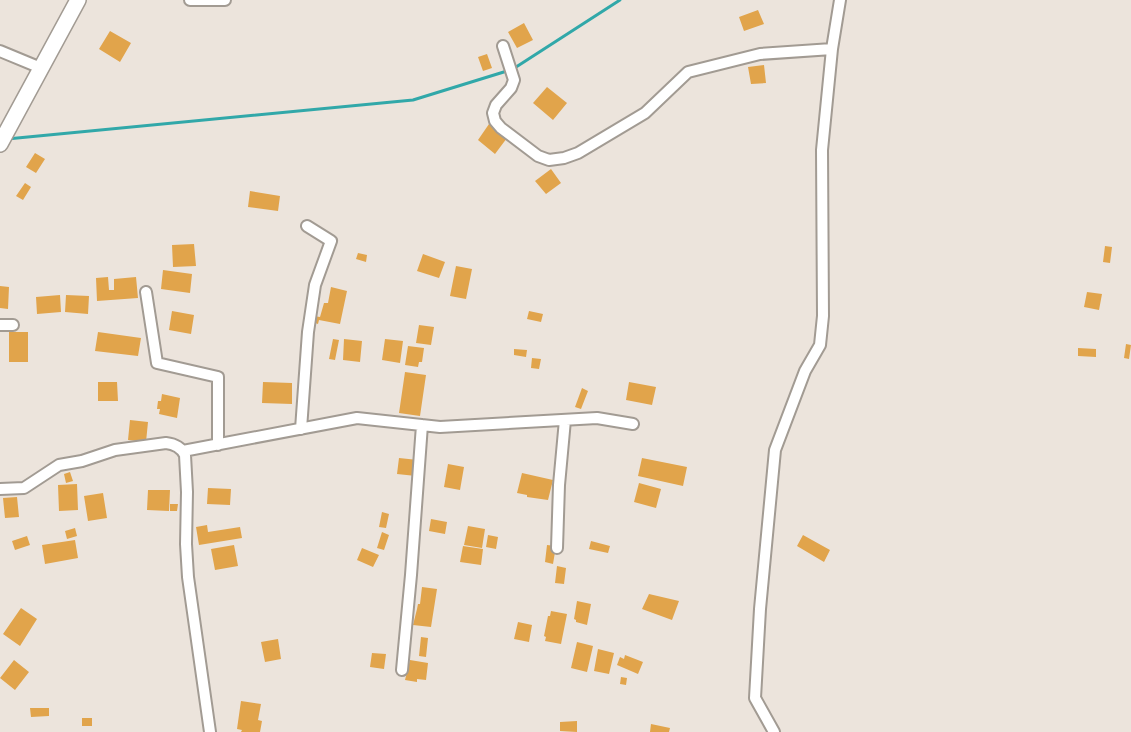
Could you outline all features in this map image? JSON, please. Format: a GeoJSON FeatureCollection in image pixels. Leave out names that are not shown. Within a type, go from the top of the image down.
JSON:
{"type":"FeatureCollection","features":[{"type":"Feature","properties":{"kind":"main road"},"geometry":{"type":"LineString","coordinates":[[0,144],[78,0]]}},
{"type":"Feature","properties":{"kind":"street"},"geometry":{"type":"LineString","coordinates":[[190,0],[225,0]]}},
{"type":"Feature","properties":{"kind":"street"},"geometry":{"type":"LineString","coordinates":[[774,732],[755,698],[760,609],[776,450],[805,372],[820,345],[823,316],[822,150],[832,49],[840,0]]}},
{"type":"Feature","properties":{"kind":"street"},"geometry":{"type":"LineString","coordinates":[[503,46],[514,80],[511,88],[496,105],[493,113],[495,121],[538,156],[549,160],[578,153],[645,113],[679,78],[688,72],[760,54],[832,49]]}},
{"type":"Feature","properties":{"kind":"street"},"geometry":{"type":"LineString","coordinates":[[0,51],[41,68]]}},
{"type":"Feature","properties":{"kind":"street"},"geometry":{"type":"LineString","coordinates":[[301,429],[308,332],[315,285],[331,241],[307,226]]}},
{"type":"Feature","properties":{"kind":"street"},"geometry":{"type":"LineString","coordinates":[[146,292],[157,363],[218,377],[218,444]]}},
{"type":"Feature","properties":{"kind":"street"},"geometry":{"type":"LineString","coordinates":[[0,325],[13,324]]}},
{"type":"Feature","properties":{"kind":"street"},"geometry":{"type":"LineString","coordinates":[[183,451],[357,418],[440,427],[597,418],[633,424]]}},
{"type":"Feature","properties":{"kind":"street"},"geometry":{"type":"LineString","coordinates":[[557,548],[559,485],[565,420]]}},
{"type":"Feature","properties":{"kind":"street"},"geometry":{"type":"LineString","coordinates":[[402,670],[422,425]]}},
{"type":"Feature","properties":{"kind":"street"},"geometry":{"type":"LineString","coordinates":[[0,489],[24,488],[59,465],[82,461],[115,450],[166,443],[174,444],[183,451],[187,492],[188,577],[210,732]]}},
{"type":"Feature","properties":{"kind":"building"},"geometry":{"type":"Polygon","coordinates":[[[758,10],[764,24],[744,31],[739,17],[758,10]]]}},
{"type":"Feature","properties":{"kind":"building"},"geometry":{"type":"Polygon","coordinates":[[[524,23],[533,40],[517,48],[508,32],[524,23]]]}},
{"type":"Feature","properties":{"kind":"building"},"geometry":{"type":"Polygon","coordinates":[[[110,31],[131,43],[120,62],[99,49],[110,31]]]}},
{"type":"Feature","properties":{"kind":"building"},"geometry":{"type":"Polygon","coordinates":[[[487,54],[492,68],[483,71],[478,57],[487,54]]]}},
{"type":"Feature","properties":{"kind":"building"},"geometry":{"type":"Polygon","coordinates":[[[764,65],[766,83],[751,84],[748,67],[764,65]]]}},
{"type":"Feature","properties":{"kind":"building"},"geometry":{"type":"Polygon","coordinates":[[[547,87],[567,103],[553,120],[533,103],[547,87]]]}},
{"type":"Feature","properties":{"kind":"building"},"geometry":{"type":"Polygon","coordinates":[[[489,124],[507,138],[495,154],[478,140],[489,124]]]}},
{"type":"Feature","properties":{"kind":"building"},"geometry":{"type":"Polygon","coordinates":[[[35,153],[45,159],[36,173],[26,167],[35,153]]]}},
{"type":"Feature","properties":{"kind":"building"},"geometry":{"type":"Polygon","coordinates":[[[551,169],[561,183],[546,194],[535,181],[551,169]]]}},
{"type":"Feature","properties":{"kind":"building"},"geometry":{"type":"Polygon","coordinates":[[[25,183],[31,187],[23,200],[16,196],[25,183]]]}},
{"type":"Feature","properties":{"kind":"building"},"geometry":{"type":"Polygon","coordinates":[[[250,191],[280,196],[278,211],[248,207],[250,191]]]}},
{"type":"Feature","properties":{"kind":"building"},"geometry":{"type":"Polygon","coordinates":[[[194,244],[196,266],[173,267],[172,245],[194,244]]]}},
{"type":"Feature","properties":{"kind":"building"},"geometry":{"type":"Polygon","coordinates":[[[1105,246],[1112,247],[1110,263],[1103,262],[1105,246]]]}},
{"type":"Feature","properties":{"kind":"building"},"geometry":{"type":"Polygon","coordinates":[[[358,253],[367,255],[366,262],[356,259],[358,253]]]}},
{"type":"Feature","properties":{"kind":"building"},"geometry":{"type":"Polygon","coordinates":[[[423,254],[445,262],[439,278],[417,271],[423,254]]]}},
{"type":"Feature","properties":{"kind":"building"},"geometry":{"type":"Polygon","coordinates":[[[456,266],[472,269],[466,299],[450,296],[456,266]]]}},
{"type":"Feature","properties":{"kind":"building"},"geometry":{"type":"Polygon","coordinates":[[[163,270],[192,274],[190,293],[161,289],[163,270]]]}},
{"type":"Feature","properties":{"kind":"building"},"geometry":{"type":"Polygon","coordinates":[[[108,277],[109,290],[114,290],[114,279],[136,277],[138,298],[97,301],[96,278],[108,277]]]}},
{"type":"Feature","properties":{"kind":"building"},"geometry":{"type":"Polygon","coordinates":[[[0,286],[9,287],[8,309],[0,308],[0,286]]]}},
{"type":"Feature","properties":{"kind":"building"},"geometry":{"type":"Polygon","coordinates":[[[331,287],[347,291],[340,324],[319,320],[318,324],[312,322],[314,316],[320,317],[324,303],[328,303],[331,287]]]}},
{"type":"Feature","properties":{"kind":"building"},"geometry":{"type":"Polygon","coordinates":[[[1087,292],[1102,294],[1099,310],[1084,307],[1087,292]]]}},
{"type":"Feature","properties":{"kind":"building"},"geometry":{"type":"Polygon","coordinates":[[[60,295],[61,312],[37,314],[36,297],[60,295]]]}},
{"type":"Feature","properties":{"kind":"building"},"geometry":{"type":"Polygon","coordinates":[[[66,295],[89,296],[88,314],[65,312],[66,295]]]}},
{"type":"Feature","properties":{"kind":"building"},"geometry":{"type":"Polygon","coordinates":[[[172,311],[194,315],[191,334],[169,330],[172,311]]]}},
{"type":"Feature","properties":{"kind":"building"},"geometry":{"type":"Polygon","coordinates":[[[529,311],[543,314],[541,322],[527,319],[529,311]]]}},
{"type":"Feature","properties":{"kind":"building"},"geometry":{"type":"Polygon","coordinates":[[[419,325],[434,327],[431,345],[416,343],[419,325]]]}},
{"type":"Feature","properties":{"kind":"building"},"geometry":{"type":"Polygon","coordinates":[[[9,332],[28,332],[28,362],[9,362],[9,332]]]}},
{"type":"Feature","properties":{"kind":"building"},"geometry":{"type":"Polygon","coordinates":[[[98,332],[141,338],[138,356],[95,351],[98,332]]]}},
{"type":"Feature","properties":{"kind":"building"},"geometry":{"type":"Polygon","coordinates":[[[333,339],[339,340],[335,360],[329,359],[333,339]]]}},
{"type":"Feature","properties":{"kind":"building"},"geometry":{"type":"Polygon","coordinates":[[[344,339],[362,341],[360,362],[343,360],[344,339]]]}},
{"type":"Feature","properties":{"kind":"building"},"geometry":{"type":"Polygon","coordinates":[[[385,339],[403,341],[400,363],[382,360],[385,339]]]}},
{"type":"Feature","properties":{"kind":"building"},"geometry":{"type":"Polygon","coordinates":[[[1126,344],[1131,345],[1129,359],[1124,358],[1126,344]]]}},
{"type":"Feature","properties":{"kind":"building"},"geometry":{"type":"Polygon","coordinates":[[[408,346],[424,348],[422,362],[419,362],[418,367],[405,365],[408,346]]]}},
{"type":"Feature","properties":{"kind":"building"},"geometry":{"type":"Polygon","coordinates":[[[1078,348],[1096,349],[1096,357],[1078,356],[1078,348]]]}},
{"type":"Feature","properties":{"kind":"building"},"geometry":{"type":"Polygon","coordinates":[[[514,349],[527,350],[526,357],[514,355],[514,349]]]}},
{"type":"Feature","properties":{"kind":"building"},"geometry":{"type":"Polygon","coordinates":[[[532,358],[541,359],[539,369],[531,368],[532,358]]]}},
{"type":"Feature","properties":{"kind":"building"},"geometry":{"type":"Polygon","coordinates":[[[405,372],[426,375],[420,416],[399,413],[405,372]]]}},
{"type":"Feature","properties":{"kind":"building"},"geometry":{"type":"Polygon","coordinates":[[[98,382],[117,382],[118,401],[98,401],[98,382]]]}},
{"type":"Feature","properties":{"kind":"building"},"geometry":{"type":"Polygon","coordinates":[[[263,382],[292,383],[292,404],[262,403],[263,382]]]}},
{"type":"Feature","properties":{"kind":"building"},"geometry":{"type":"Polygon","coordinates":[[[629,382],[656,387],[652,405],[626,400],[629,382]]]}},
{"type":"Feature","properties":{"kind":"building"},"geometry":{"type":"Polygon","coordinates":[[[582,388],[588,391],[581,409],[575,407],[582,388]]]}},
{"type":"Feature","properties":{"kind":"building"},"geometry":{"type":"Polygon","coordinates":[[[162,394],[180,398],[177,418],[159,414],[158,401],[161,401],[162,394]]]}},
{"type":"Feature","properties":{"kind":"building"},"geometry":{"type":"Polygon","coordinates":[[[130,420],[148,422],[146,442],[128,440],[130,420]]]}},
{"type":"Feature","properties":{"kind":"building"},"geometry":{"type":"Polygon","coordinates":[[[399,458],[418,460],[416,476],[397,474],[399,458]]]}},
{"type":"Feature","properties":{"kind":"building"},"geometry":{"type":"Polygon","coordinates":[[[642,458],[687,467],[683,486],[638,476],[642,458]]]}},
{"type":"Feature","properties":{"kind":"building"},"geometry":{"type":"Polygon","coordinates":[[[448,464],[464,467],[460,490],[444,487],[448,464]]]}},
{"type":"Feature","properties":{"kind":"building"},"geometry":{"type":"Polygon","coordinates":[[[70,472],[73,481],[66,483],[64,474],[70,472]]]}},
{"type":"Feature","properties":{"kind":"building"},"geometry":{"type":"Polygon","coordinates":[[[522,473],[553,480],[548,500],[517,493],[522,473]]]}},
{"type":"Feature","properties":{"kind":"building"},"geometry":{"type":"Polygon","coordinates":[[[639,483],[661,489],[656,508],[634,502],[639,483]]]}},
{"type":"Feature","properties":{"kind":"building"},"geometry":{"type":"Polygon","coordinates":[[[77,484],[78,510],[59,511],[58,485],[77,484]]]}},
{"type":"Feature","properties":{"kind":"building"},"geometry":{"type":"Polygon","coordinates":[[[208,488],[231,489],[230,505],[207,504],[208,488]]]}},
{"type":"Feature","properties":{"kind":"building"},"geometry":{"type":"Polygon","coordinates":[[[148,490],[170,490],[169,511],[147,510],[148,490]]]}},
{"type":"Feature","properties":{"kind":"building"},"geometry":{"type":"Polygon","coordinates":[[[103,493],[107,518],[88,521],[84,496],[103,493]]]}},
{"type":"Feature","properties":{"kind":"building"},"geometry":{"type":"Polygon","coordinates":[[[17,497],[19,517],[5,518],[3,498],[17,497]]]}},
{"type":"Feature","properties":{"kind":"building"},"geometry":{"type":"Polygon","coordinates":[[[170,504],[178,504],[177,511],[170,511],[170,504]]]}},
{"type":"Feature","properties":{"kind":"building"},"geometry":{"type":"Polygon","coordinates":[[[382,512],[389,514],[386,528],[379,527],[382,512]]]}},
{"type":"Feature","properties":{"kind":"building"},"geometry":{"type":"Polygon","coordinates":[[[431,519],[447,522],[445,534],[429,531],[431,519]]]}},
{"type":"Feature","properties":{"kind":"building"},"geometry":{"type":"Polygon","coordinates":[[[207,525],[208,532],[240,527],[242,538],[199,545],[196,527],[207,525]]]}},
{"type":"Feature","properties":{"kind":"building"},"geometry":{"type":"Polygon","coordinates":[[[468,526],[485,529],[482,548],[464,545],[468,526]]]}},
{"type":"Feature","properties":{"kind":"building"},"geometry":{"type":"Polygon","coordinates":[[[75,528],[77,536],[67,539],[65,531],[75,528]]]}},
{"type":"Feature","properties":{"kind":"building"},"geometry":{"type":"Polygon","coordinates":[[[382,532],[389,535],[384,550],[377,548],[382,532]]]}},
{"type":"Feature","properties":{"kind":"building"},"geometry":{"type":"Polygon","coordinates":[[[488,535],[498,537],[496,549],[486,547],[488,535]]]}},
{"type":"Feature","properties":{"kind":"building"},"geometry":{"type":"Polygon","coordinates":[[[803,535],[830,550],[824,562],[797,546],[803,535]]]}},
{"type":"Feature","properties":{"kind":"building"},"geometry":{"type":"Polygon","coordinates":[[[27,536],[30,545],[15,550],[12,541],[27,536]]]}},
{"type":"Feature","properties":{"kind":"building"},"geometry":{"type":"Polygon","coordinates":[[[75,540],[78,558],[45,564],[42,545],[75,540]]]}},
{"type":"Feature","properties":{"kind":"building"},"geometry":{"type":"Polygon","coordinates":[[[591,541],[610,546],[608,553],[589,549],[591,541]]]}},
{"type":"Feature","properties":{"kind":"building"},"geometry":{"type":"Polygon","coordinates":[[[234,545],[238,566],[215,570],[211,549],[234,545]]]}},
{"type":"Feature","properties":{"kind":"building"},"geometry":{"type":"Polygon","coordinates":[[[547,545],[556,546],[553,564],[545,562],[547,545]]]}},
{"type":"Feature","properties":{"kind":"building"},"geometry":{"type":"Polygon","coordinates":[[[463,546],[483,549],[481,565],[460,562],[463,546]]]}},
{"type":"Feature","properties":{"kind":"building"},"geometry":{"type":"Polygon","coordinates":[[[362,548],[379,555],[373,567],[357,560],[362,548]]]}},
{"type":"Feature","properties":{"kind":"building"},"geometry":{"type":"Polygon","coordinates":[[[557,566],[566,568],[564,584],[555,583],[557,566]]]}},
{"type":"Feature","properties":{"kind":"building"},"geometry":{"type":"Polygon","coordinates":[[[422,587],[437,589],[431,627],[413,625],[418,604],[420,604],[422,587]]]}},
{"type":"Feature","properties":{"kind":"building"},"geometry":{"type":"Polygon","coordinates":[[[649,594],[679,601],[672,620],[642,609],[649,594]]]}},
{"type":"Feature","properties":{"kind":"building"},"geometry":{"type":"Polygon","coordinates":[[[577,601],[591,604],[587,625],[576,622],[574,619],[577,601]]]}},
{"type":"Feature","properties":{"kind":"building"},"geometry":{"type":"Polygon","coordinates":[[[21,608],[37,619],[20,646],[3,634],[21,608]]]}},
{"type":"Feature","properties":{"kind":"building"},"geometry":{"type":"Polygon","coordinates":[[[551,611],[567,614],[561,644],[545,641],[548,616],[551,611]]]}},
{"type":"Feature","properties":{"kind":"building"},"geometry":{"type":"Polygon","coordinates":[[[518,622],[532,625],[529,642],[514,639],[518,622]]]}},
{"type":"Feature","properties":{"kind":"building"},"geometry":{"type":"Polygon","coordinates":[[[421,637],[428,638],[426,657],[419,656],[421,637]]]}},
{"type":"Feature","properties":{"kind":"building"},"geometry":{"type":"Polygon","coordinates":[[[278,639],[281,659],[265,662],[261,642],[278,639]]]}},
{"type":"Feature","properties":{"kind":"building"},"geometry":{"type":"Polygon","coordinates":[[[577,642],[593,646],[587,672],[571,668],[577,642]]]}},
{"type":"Feature","properties":{"kind":"building"},"geometry":{"type":"Polygon","coordinates":[[[598,649],[614,653],[609,674],[594,671],[598,649]]]}},
{"type":"Feature","properties":{"kind":"building"},"geometry":{"type":"Polygon","coordinates":[[[372,653],[386,654],[384,669],[370,667],[372,653]]]}},
{"type":"Feature","properties":{"kind":"building"},"geometry":{"type":"Polygon","coordinates":[[[625,655],[643,662],[638,674],[617,665],[620,657],[624,659],[625,655]]]}},
{"type":"Feature","properties":{"kind":"building"},"geometry":{"type":"Polygon","coordinates":[[[14,660],[29,672],[15,690],[0,678],[14,660]]]}},
{"type":"Feature","properties":{"kind":"building"},"geometry":{"type":"Polygon","coordinates":[[[410,660],[428,663],[426,680],[417,679],[417,682],[405,680],[410,660]]]}},
{"type":"Feature","properties":{"kind":"building"},"geometry":{"type":"Polygon","coordinates":[[[621,677],[627,678],[626,685],[620,684],[621,677]]]}},
{"type":"Feature","properties":{"kind":"building"},"geometry":{"type":"Polygon","coordinates":[[[241,701],[261,704],[258,720],[262,721],[260,732],[241,732],[242,730],[237,729],[241,701]]]}},
{"type":"Feature","properties":{"kind":"building"},"geometry":{"type":"Polygon","coordinates":[[[30,708],[49,708],[49,716],[31,717],[30,708]]]}},
{"type":"Feature","properties":{"kind":"building"},"geometry":{"type":"Polygon","coordinates":[[[82,718],[92,718],[92,726],[82,726],[82,718]]]}},
{"type":"Feature","properties":{"kind":"building"},"geometry":{"type":"Polygon","coordinates":[[[577,721],[577,732],[560,731],[560,722],[577,721]]]}},
{"type":"Feature","properties":{"kind":"building"},"geometry":{"type":"Polygon","coordinates":[[[651,724],[670,728],[669,732],[650,732],[651,724]]]}},
{"type":"Feature","properties":{"kind":"waterway"},"geometry":{"type":"LineString","coordinates":[[513,69],[620,0]]}},
{"type":"Feature","properties":{"kind":"waterway"},"geometry":{"type":"LineString","coordinates":[[7,139],[413,100],[507,71]]}}]}
